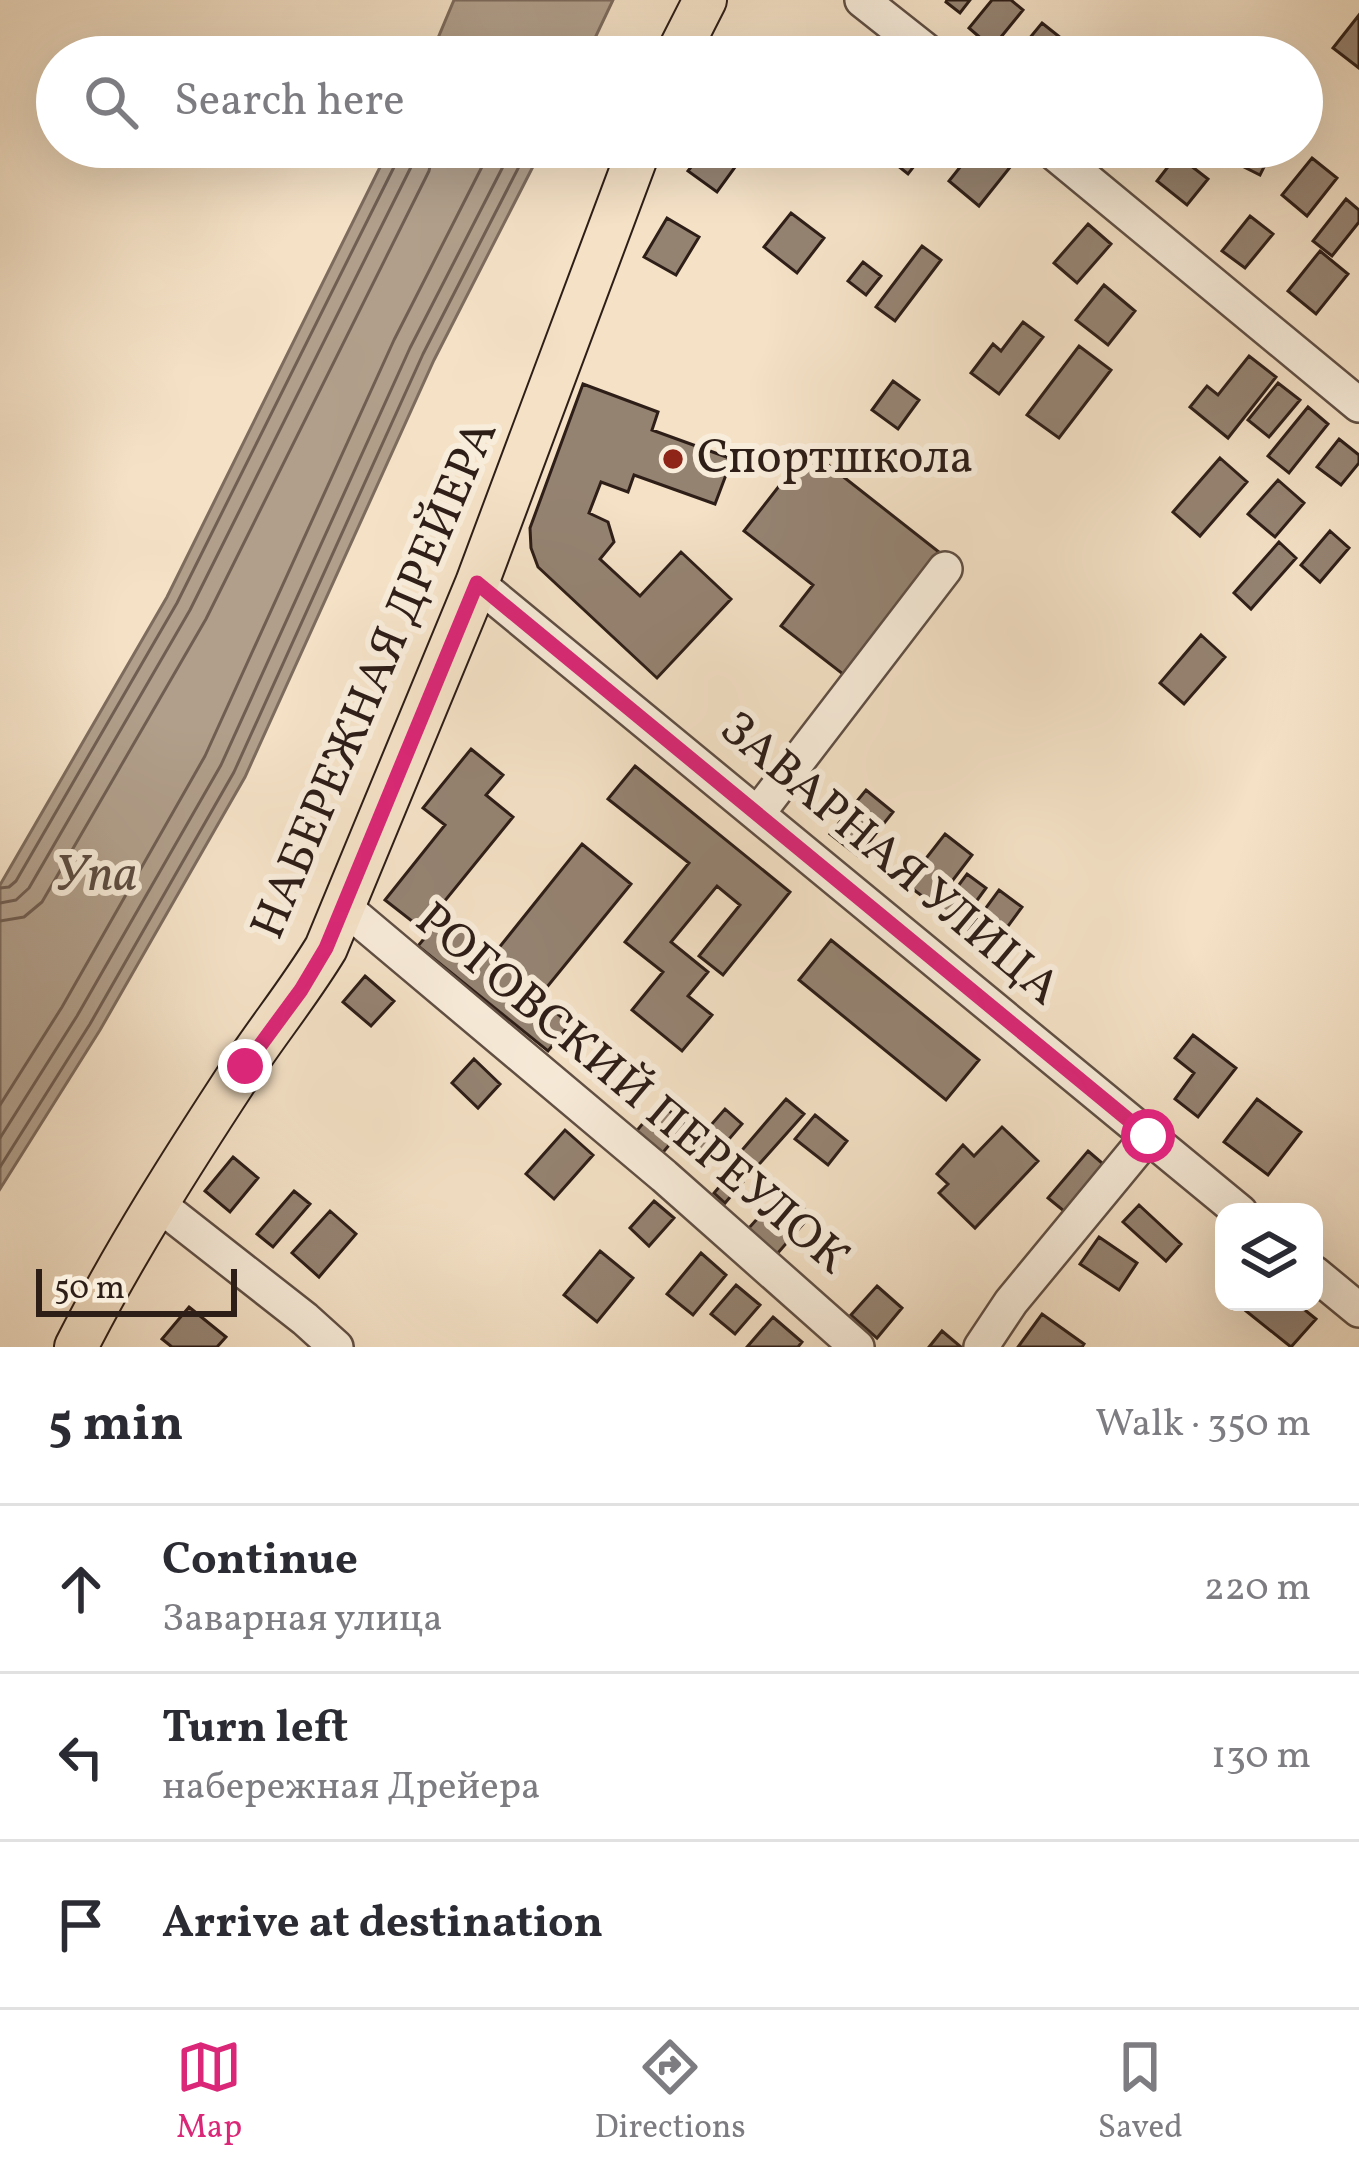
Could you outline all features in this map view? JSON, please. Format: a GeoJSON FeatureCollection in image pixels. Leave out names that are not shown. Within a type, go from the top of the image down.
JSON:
{"type":"FeatureCollection","features":[{"type":"Feature","properties":{"kind":"main road"},"geometry":{"type":"LineString","coordinates":[[687,36],[705,0]]}},
{"type":"Feature","properties":{"kind":"main road","name":"НАБЕРЕЖНАЯ ДРЕЙЕРА"},"geometry":{"type":"LineString","coordinates":[[76,1347],[157,1203],[326,948],[477,583],[632,168]]}},
{"type":"Feature","properties":{"kind":"street"},"geometry":{"type":"LineString","coordinates":[[862,0],[907,36]]}},
{"type":"Feature","properties":{"kind":"street"},"geometry":{"type":"LineString","coordinates":[[1072,168],[1359,405]]}},
{"type":"Feature","properties":{"kind":"street"},"geometry":{"type":"LineString","coordinates":[[758,813],[945,569]]}},
{"type":"Feature","properties":{"kind":"street","name":"ЗАВАРНАЯ УЛИЦА"},"geometry":{"type":"LineString","coordinates":[[477,583],[1229,1203]]}},
{"type":"Feature","properties":{"kind":"street","name":"РОГОВСКИЙ ПЕРЕУЛОК"},"geometry":{"type":"LineString","coordinates":[[344,906],[664,1176],[857,1347]]}},
{"type":"Feature","properties":{"kind":"street"},"geometry":{"type":"LineString","coordinates":[[981,1347],[1011,1302],[1148,1136]]}},
{"type":"Feature","properties":{"kind":"street"},"geometry":{"type":"LineString","coordinates":[[157,1203],[336,1347]]}},
{"type":"Feature","properties":{"kind":"street"},"geometry":{"type":"LineString","coordinates":[[1323,1280],[1359,1310]]}},
{"type":"Feature","properties":{"kind":"water"},"geometry":{"type":"Polygon","coordinates":[[[454,0],[613,0],[596,36],[439,36],[454,0]]]}},
{"type":"Feature","properties":{"kind":"water","name":"Упа"},"geometry":{"type":"Polygon","coordinates":[[[380,168],[532,168],[434,360],[245,777],[100,1030],[0,1189],[0,885],[167,597],[380,168]]]}},
{"type":"Feature","properties":{"kind":"building"},"geometry":{"type":"Polygon","coordinates":[[[947,0],[970,0],[960,13],[947,0]]]}},
{"type":"Feature","properties":{"kind":"building"},"geometry":{"type":"Polygon","coordinates":[[[992,0],[1011,0],[1023,10],[1002,36],[978,36],[969,28],[992,0]]]}},
{"type":"Feature","properties":{"kind":"building"},"geometry":{"type":"Polygon","coordinates":[[[1359,15],[1359,68],[1333,48],[1359,15]]]}},
{"type":"Feature","properties":{"kind":"building"},"geometry":{"type":"Polygon","coordinates":[[[1042,23],[1058,36],[1031,36],[1042,23]]]}},
{"type":"Feature","properties":{"kind":"building"},"geometry":{"type":"Polygon","coordinates":[[[1323,167],[1337,178],[1307,216],[1282,195],[1304,168],[1323,167]]]}},
{"type":"Feature","properties":{"kind":"building"},"geometry":{"type":"Polygon","coordinates":[[[690,168],[734,168],[717,192],[688,171],[690,168]]]}},
{"type":"Feature","properties":{"kind":"building"},"geometry":{"type":"Polygon","coordinates":[[[959,168],[1009,168],[979,206],[949,181],[959,168]]]}},
{"type":"Feature","properties":{"kind":"building"},"geometry":{"type":"Polygon","coordinates":[[[1167,168],[1194,168],[1208,179],[1187,205],[1157,181],[1167,168]]]}},
{"type":"Feature","properties":{"kind":"building"},"geometry":{"type":"Polygon","coordinates":[[[1346,199],[1359,210],[1359,222],[1332,256],[1313,241],[1346,199]]]}},
{"type":"Feature","properties":{"kind":"building"},"geometry":{"type":"Polygon","coordinates":[[[791,213],[824,238],[797,273],[764,247],[791,213]]]}},
{"type":"Feature","properties":{"kind":"building"},"geometry":{"type":"Polygon","coordinates":[[[1250,216],[1273,234],[1245,268],[1222,251],[1250,216]]]}},
{"type":"Feature","properties":{"kind":"building"},"geometry":{"type":"Polygon","coordinates":[[[667,218],[699,237],[676,275],[644,257],[667,218]]]}},
{"type":"Feature","properties":{"kind":"building"},"geometry":{"type":"Polygon","coordinates":[[[1088,224],[1111,244],[1077,283],[1054,263],[1088,224]]]}},
{"type":"Feature","properties":{"kind":"building"},"geometry":{"type":"Polygon","coordinates":[[[922,246],[941,260],[895,321],[876,307],[922,246]]]}},
{"type":"Feature","properties":{"kind":"building"},"geometry":{"type":"Polygon","coordinates":[[[1320,251],[1348,274],[1316,314],[1288,291],[1320,251]]]}},
{"type":"Feature","properties":{"kind":"building"},"geometry":{"type":"Polygon","coordinates":[[[863,262],[881,276],[866,295],[848,281],[863,262]]]}},
{"type":"Feature","properties":{"kind":"building"},"geometry":{"type":"Polygon","coordinates":[[[1104,285],[1135,311],[1108,345],[1076,320],[1104,285]]]}},
{"type":"Feature","properties":{"kind":"building"},"geometry":{"type":"Polygon","coordinates":[[[1023,322],[1043,337],[999,394],[971,373],[993,344],[1001,351],[1023,322]]]}},
{"type":"Feature","properties":{"kind":"building"},"geometry":{"type":"Polygon","coordinates":[[[1079,346],[1111,370],[1059,438],[1027,415],[1079,346]]]}},
{"type":"Feature","properties":{"kind":"building"},"geometry":{"type":"Polygon","coordinates":[[[1249,356],[1276,377],[1228,438],[1190,407],[1207,386],[1218,395],[1249,356]]]}},
{"type":"Feature","properties":{"kind":"building"},"geometry":{"type":"Polygon","coordinates":[[[893,381],[919,400],[898,429],[872,410],[893,381]]]}},
{"type":"Feature","properties":{"kind":"building"},"geometry":{"type":"Polygon","coordinates":[[[1278,383],[1300,400],[1269,437],[1248,420],[1278,383]]]}},
{"type":"Feature","properties":{"kind":"building"},"geometry":{"type":"Polygon","coordinates":[[[583,384],[658,412],[652,430],[732,459],[715,504],[634,475],[628,492],[601,482],[589,513],[608,522],[614,542],[600,559],[640,596],[681,552],[731,599],[657,678],[538,567],[531,548],[530,528],[583,384]]]}},
{"type":"Feature","properties":{"kind":"building"},"geometry":{"type":"Polygon","coordinates":[[[1308,407],[1328,424],[1289,473],[1268,456],[1308,407]]]}},
{"type":"Feature","properties":{"kind":"building"},"geometry":{"type":"Polygon","coordinates":[[[1339,439],[1359,455],[1359,463],[1341,485],[1317,467],[1339,439]]]}},
{"type":"Feature","properties":{"kind":"building"},"geometry":{"type":"Polygon","coordinates":[[[808,449],[944,556],[848,678],[781,626],[813,585],[744,531],[808,449]]]}},
{"type":"Feature","properties":{"kind":"building"},"geometry":{"type":"Polygon","coordinates":[[[1220,458],[1247,482],[1200,536],[1173,512],[1220,458]]]}},
{"type":"Feature","properties":{"kind":"building"},"geometry":{"type":"Polygon","coordinates":[[[1278,480],[1304,503],[1275,537],[1248,514],[1278,480]]]}},
{"type":"Feature","properties":{"kind":"building"},"geometry":{"type":"Polygon","coordinates":[[[1330,531],[1349,548],[1320,582],[1301,565],[1330,531]]]}},
{"type":"Feature","properties":{"kind":"building"},"geometry":{"type":"Polygon","coordinates":[[[1279,542],[1296,558],[1251,609],[1234,593],[1279,542]]]}},
{"type":"Feature","properties":{"kind":"building"},"geometry":{"type":"Polygon","coordinates":[[[1201,635],[1225,657],[1184,704],[1160,683],[1201,635]]]}},
{"type":"Feature","properties":{"kind":"building"},"geometry":{"type":"Polygon","coordinates":[[[471,749],[503,775],[486,795],[513,817],[422,929],[385,900],[445,825],[423,808],[471,749]]]}},
{"type":"Feature","properties":{"kind":"building"},"geometry":{"type":"Polygon","coordinates":[[[635,766],[790,892],[723,975],[699,956],[740,905],[717,886],[671,942],[708,972],[688,996],[712,1015],[682,1051],[632,1010],[663,972],[625,942],[689,863],[608,799],[635,766]]]}},
{"type":"Feature","properties":{"kind":"building"},"geometry":{"type":"Polygon","coordinates":[[[866,790],[893,812],[858,856],[830,834],[866,790]]]}},
{"type":"Feature","properties":{"kind":"building"},"geometry":{"type":"Polygon","coordinates":[[[945,834],[972,855],[934,905],[906,884],[945,834]]]}},
{"type":"Feature","properties":{"kind":"building"},"geometry":{"type":"Polygon","coordinates":[[[582,844],[631,884],[538,998],[570,1024],[548,1051],[418,946],[444,914],[494,954],[582,844]]]}},
{"type":"Feature","properties":{"kind":"building"},"geometry":{"type":"Polygon","coordinates":[[[967,874],[986,888],[959,925],[940,910],[967,874]]]}},
{"type":"Feature","properties":{"kind":"building"},"geometry":{"type":"Polygon","coordinates":[[[999,890],[1022,907],[992,948],[969,931],[999,890]]]}},
{"type":"Feature","properties":{"kind":"building"},"geometry":{"type":"Polygon","coordinates":[[[831,940],[979,1060],[946,1100],[799,980],[831,940]]]}},
{"type":"Feature","properties":{"kind":"building"},"geometry":{"type":"Polygon","coordinates":[[[365,976],[394,1001],[371,1026],[343,1002],[365,976]]]}},
{"type":"Feature","properties":{"kind":"building"},"geometry":{"type":"Polygon","coordinates":[[[1193,1035],[1236,1068],[1198,1117],[1175,1099],[1194,1073],[1175,1058],[1193,1035]]]}},
{"type":"Feature","properties":{"kind":"building"},"geometry":{"type":"Polygon","coordinates":[[[474,1059],[500,1084],[478,1108],[452,1083],[474,1059]]]}},
{"type":"Feature","properties":{"kind":"building"},"geometry":{"type":"Polygon","coordinates":[[[786,1099],[804,1114],[754,1170],[737,1156],[786,1099]]]}},
{"type":"Feature","properties":{"kind":"building"},"geometry":{"type":"Polygon","coordinates":[[[1257,1099],[1301,1132],[1268,1175],[1224,1142],[1257,1099]]]}},
{"type":"Feature","properties":{"kind":"building"},"geometry":{"type":"Polygon","coordinates":[[[660,1103],[686,1125],[660,1156],[634,1134],[660,1103]]]}},
{"type":"Feature","properties":{"kind":"building"},"geometry":{"type":"Polygon","coordinates":[[[725,1109],[742,1124],[706,1166],[688,1151],[725,1109]]]}},
{"type":"Feature","properties":{"kind":"building"},"geometry":{"type":"Polygon","coordinates":[[[815,1115],[847,1141],[828,1165],[795,1139],[815,1115]]]}},
{"type":"Feature","properties":{"kind":"building"},"geometry":{"type":"Polygon","coordinates":[[[1002,1127],[1038,1161],[975,1228],[939,1193],[948,1184],[937,1174],[963,1145],[974,1156],[1002,1127]]]}},
{"type":"Feature","properties":{"kind":"building"},"geometry":{"type":"Polygon","coordinates":[[[565,1130],[593,1155],[554,1199],[526,1174],[565,1130]]]}},
{"type":"Feature","properties":{"kind":"building"},"geometry":{"type":"Polygon","coordinates":[[[1088,1151],[1109,1169],[1070,1216],[1048,1198],[1088,1151]]]}},
{"type":"Feature","properties":{"kind":"building"},"geometry":{"type":"Polygon","coordinates":[[[233,1157],[258,1178],[230,1212],[205,1191],[233,1157]]]}},
{"type":"Feature","properties":{"kind":"building"},"geometry":{"type":"Polygon","coordinates":[[[732,1172],[743,1182],[725,1203],[714,1193],[732,1172]]]}},
{"type":"Feature","properties":{"kind":"building"},"geometry":{"type":"Polygon","coordinates":[[[783,1190],[811,1215],[777,1254],[748,1229],[783,1190]]]}},
{"type":"Feature","properties":{"kind":"building"},"geometry":{"type":"Polygon","coordinates":[[[294,1191],[310,1204],[273,1247],[257,1234],[294,1191]]]}},
{"type":"Feature","properties":{"kind":"building"},"geometry":{"type":"Polygon","coordinates":[[[654,1201],[674,1218],[649,1246],[630,1228],[654,1201]]]}},
{"type":"Feature","properties":{"kind":"building"},"geometry":{"type":"Polygon","coordinates":[[[1139,1205],[1181,1244],[1166,1261],[1123,1222],[1139,1205]]]}},
{"type":"Feature","properties":{"kind":"building"},"geometry":{"type":"Polygon","coordinates":[[[330,1211],[356,1234],[319,1277],[292,1253],[330,1211]]]}},
{"type":"Feature","properties":{"kind":"building"},"geometry":{"type":"Polygon","coordinates":[[[1099,1237],[1137,1263],[1119,1290],[1080,1264],[1099,1237]]]}},
{"type":"Feature","properties":{"kind":"building"},"geometry":{"type":"Polygon","coordinates":[[[600,1251],[633,1278],[597,1322],[564,1295],[600,1251]]]}},
{"type":"Feature","properties":{"kind":"building"},"geometry":{"type":"Polygon","coordinates":[[[701,1253],[726,1275],[693,1315],[667,1294],[701,1253]]]}},
{"type":"Feature","properties":{"kind":"building"},"geometry":{"type":"Polygon","coordinates":[[[736,1285],[760,1305],[735,1334],[711,1314],[736,1285]]]}},
{"type":"Feature","properties":{"kind":"building"},"geometry":{"type":"Polygon","coordinates":[[[877,1286],[902,1308],[877,1338],[851,1315],[877,1286]]]}},
{"type":"Feature","properties":{"kind":"building"},"geometry":{"type":"Polygon","coordinates":[[[189,1307],[226,1337],[217,1347],[172,1347],[162,1339],[189,1307]]]}},
{"type":"Feature","properties":{"kind":"building"},"geometry":{"type":"Polygon","coordinates":[[[1246,1311],[1306,1311],[1316,1319],[1291,1347],[1246,1311]]]}},
{"type":"Feature","properties":{"kind":"building"},"geometry":{"type":"Polygon","coordinates":[[[1042,1314],[1084,1344],[1082,1347],[1018,1347],[1042,1314]]]}},
{"type":"Feature","properties":{"kind":"building"},"geometry":{"type":"Polygon","coordinates":[[[773,1317],[802,1342],[798,1347],[747,1347],[773,1317]]]}},
{"type":"Feature","properties":{"kind":"building"},"geometry":{"type":"Polygon","coordinates":[[[942,1331],[961,1347],[929,1347],[942,1331]]]}},
{"type":"Feature","properties":{"kind":"place","name":"Спортшкола"},"geometry":{"type":"Point","coordinates":[673,459]}},
{"type":"Feature","properties":{"kind":"route"},"geometry":{"type":"LineString","coordinates":[[245,1066],[326,948],[477,583],[1148,1136]]}}]}
